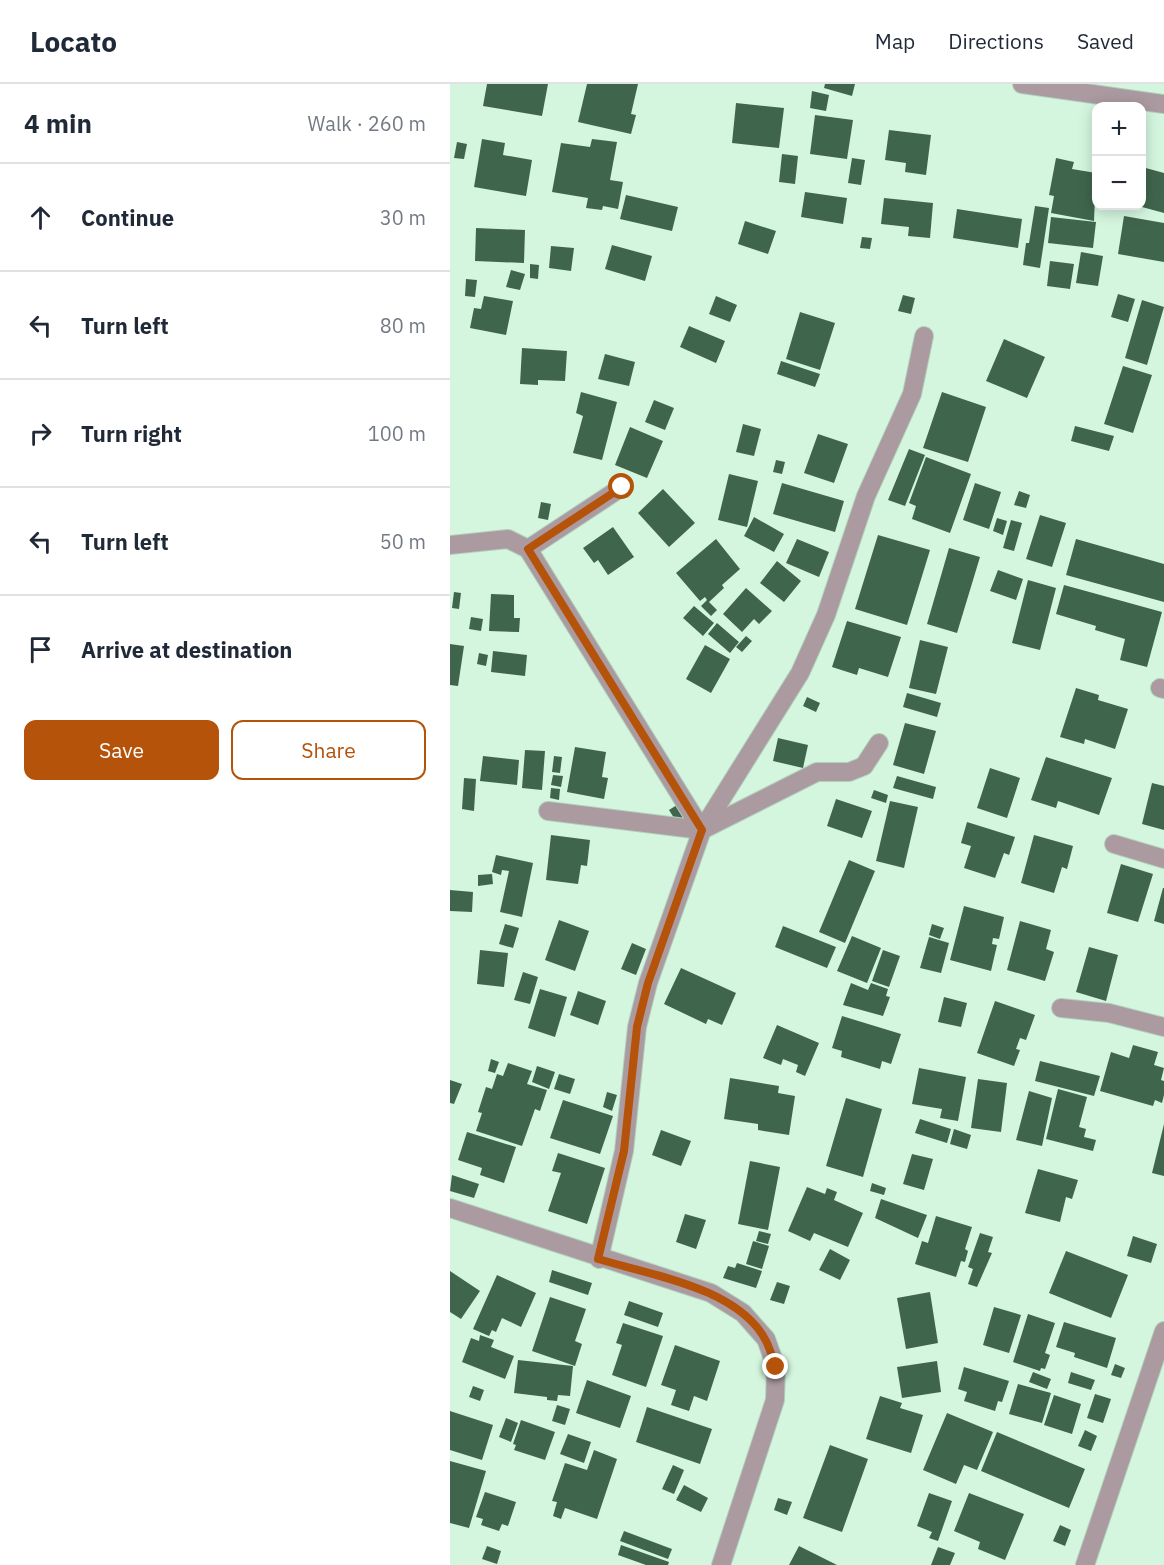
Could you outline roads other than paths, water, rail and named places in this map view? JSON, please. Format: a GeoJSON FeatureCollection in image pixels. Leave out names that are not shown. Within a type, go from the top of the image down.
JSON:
{"type":"FeatureCollection","features":[{"type":"Feature","properties":{"kind":"street"},"geometry":{"type":"LineString","coordinates":[[1022,84],[1164,104]]}},
{"type":"Feature","properties":{"kind":"street"},"geometry":{"type":"LineString","coordinates":[[598,1259],[624,1151],[637,1027],[648,983],[702,830],[800,674],[826,615],[866,496],[912,394],[924,336]]}},
{"type":"Feature","properties":{"kind":"street"},"geometry":{"type":"LineString","coordinates":[[528,549],[622,487]]}},
{"type":"Feature","properties":{"kind":"street"},"geometry":{"type":"LineString","coordinates":[[450,545],[508,539],[528,549],[702,830]]}},
{"type":"Feature","properties":{"kind":"street"},"geometry":{"type":"LineString","coordinates":[[548,811],[702,830],[817,772],[849,772],[864,766],[879,743]]}},
{"type":"Feature","properties":{"kind":"street"},"geometry":{"type":"LineString","coordinates":[[1114,844],[1164,859]]}},
{"type":"Feature","properties":{"kind":"street"},"geometry":{"type":"LineString","coordinates":[[1061,1008],[1109,1013],[1164,1027]]}},
{"type":"Feature","properties":{"kind":"street"},"geometry":{"type":"LineString","coordinates":[[450,1208],[598,1259],[711,1293],[743,1313],[766,1340],[776,1367],[775,1400],[721,1565]]}},
{"type":"Feature","properties":{"kind":"street"},"geometry":{"type":"LineString","coordinates":[[1085,1565],[1164,1331]]}}]}
